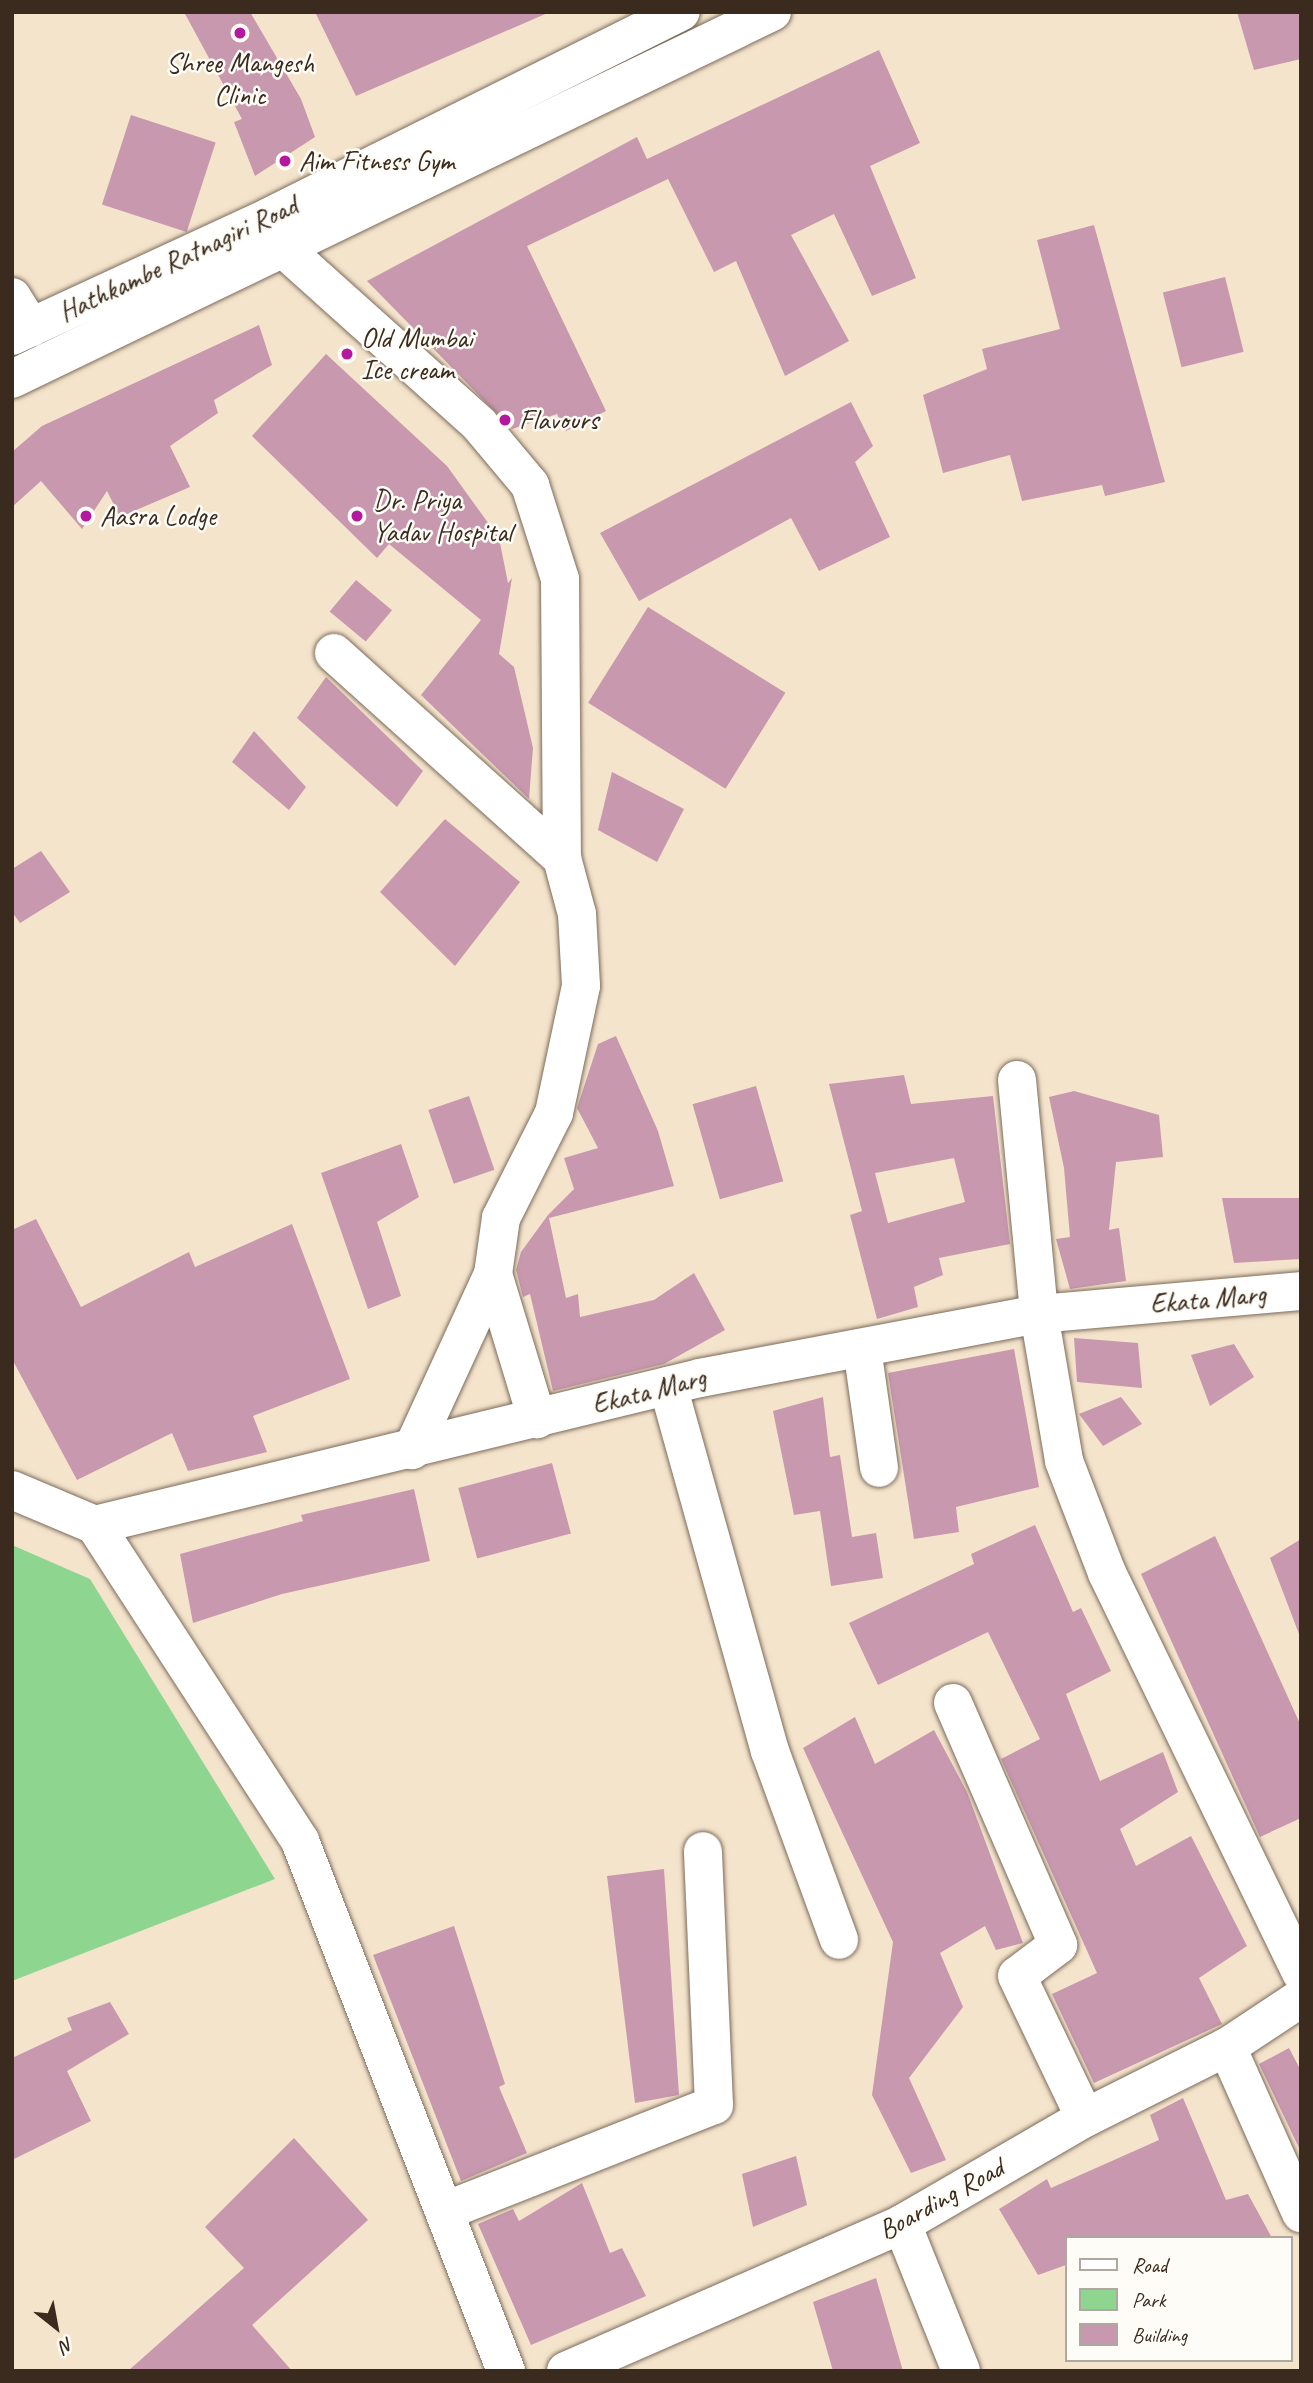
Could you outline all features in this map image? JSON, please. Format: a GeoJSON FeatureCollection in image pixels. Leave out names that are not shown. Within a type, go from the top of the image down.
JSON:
{"type":"FeatureCollection","features":[{"type":"Feature","properties":{"kind":"street","name":"Hathkambe Ratnagiri Road"},"geometry":{"type":"LineString","coordinates":[[18,320],[269,218],[681,12]]}},
{"type":"Feature","properties":{"kind":"street"},"geometry":{"type":"LineString","coordinates":[[12,379],[772,12]]}},
{"type":"Feature","properties":{"kind":"street"},"geometry":{"type":"LineString","coordinates":[[283,247],[479,424],[530,485],[560,579],[562,858],[577,914],[581,986],[554,1113],[500,1219],[493,1273],[412,1450]]}},
{"type":"Feature","properties":{"kind":"street"},"geometry":{"type":"LineString","coordinates":[[334,653],[562,858]]}},
{"type":"Feature","properties":{"kind":"street"},"geometry":{"type":"LineString","coordinates":[[1017,1080],[1039,1314],[1064,1461],[1107,1573],[1301,1973]]}},
{"type":"Feature","properties":{"kind":"street"},"geometry":{"type":"LineString","coordinates":[[493,1273],[537,1419]]}},
{"type":"Feature","properties":{"kind":"street","name":"Ekata Marg"},"geometry":{"type":"LineString","coordinates":[[95,1525],[667,1386],[862,1348],[1039,1314],[1301,1291]]}},
{"type":"Feature","properties":{"kind":"street"},"geometry":{"type":"LineString","coordinates":[[862,1348],[879,1468]]}},
{"type":"Feature","properties":{"kind":"street"},"geometry":{"type":"LineString","coordinates":[[667,1386],[770,1751],[839,1940]]}},
{"type":"Feature","properties":{"kind":"street"},"geometry":{"type":"LineString","coordinates":[[12,1490],[95,1525],[300,1841],[506,2371]]}},
{"type":"Feature","properties":{"kind":"street"},"geometry":{"type":"LineString","coordinates":[[953,1703],[1058,1945],[1017,1976],[1085,2118]]}},
{"type":"Feature","properties":{"kind":"street"},"geometry":{"type":"LineString","coordinates":[[446,2211],[714,2105],[704,1852]]}},
{"type":"Feature","properties":{"kind":"street","name":"Boarding Road"},"geometry":{"type":"LineString","coordinates":[[566,2371],[902,2224],[1085,2118],[1227,2047],[1301,1998]]}},
{"type":"Feature","properties":{"kind":"street"},"geometry":{"type":"LineString","coordinates":[[1227,2047],[1301,2213]]}},
{"type":"Feature","properties":{"kind":"street"},"geometry":{"type":"LineString","coordinates":[[902,2224],[961,2371]]}},
{"type":"Feature","properties":{"kind":"green space"},"geometry":{"type":"Polygon","coordinates":[[[12,1545],[90,1579],[275,1879],[12,1981],[12,1545]]]}},
{"type":"Feature","properties":{"kind":"building"},"geometry":{"type":"Polygon","coordinates":[[[184,12],[250,12],[301,99],[315,137],[255,176],[234,122],[242,119],[184,12]]]}},
{"type":"Feature","properties":{"kind":"building"},"geometry":{"type":"Polygon","coordinates":[[[315,12],[550,12],[356,96],[315,12]]]}},
{"type":"Feature","properties":{"kind":"building"},"geometry":{"type":"Polygon","coordinates":[[[1237,12],[1301,12],[1301,59],[1254,70],[1237,12]]]}},
{"type":"Feature","properties":{"kind":"building"},"geometry":{"type":"Polygon","coordinates":[[[879,50],[920,143],[870,166],[916,278],[872,296],[834,214],[791,235],[849,341],[785,376],[736,261],[714,272],[668,179],[527,246],[606,411],[566,431],[557,414],[512,429],[367,281],[637,137],[647,159],[879,50]]]}},
{"type":"Feature","properties":{"kind":"building"},"geometry":{"type":"Polygon","coordinates":[[[131,115],[216,143],[187,232],[102,204],[131,115]]]}},
{"type":"Feature","properties":{"kind":"building"},"geometry":{"type":"Polygon","coordinates":[[[1094,225],[1165,482],[1105,496],[1102,485],[1022,501],[1010,455],[943,473],[923,395],[987,369],[982,349],[1060,329],[1037,240],[1094,225]]]}},
{"type":"Feature","properties":{"kind":"building"},"geometry":{"type":"Polygon","coordinates":[[[1225,277],[1244,352],[1182,367],[1163,292],[1225,277]]]}},
{"type":"Feature","properties":{"kind":"building"},"geometry":{"type":"Polygon","coordinates":[[[259,325],[272,365],[214,400],[218,413],[170,446],[190,487],[120,517],[107,491],[82,529],[41,481],[12,507],[12,452],[42,426],[259,325]]]}},
{"type":"Feature","properties":{"kind":"building"},"geometry":{"type":"Polygon","coordinates":[[[326,354],[447,466],[499,538],[508,583],[512,578],[499,654],[514,667],[533,748],[529,799],[421,695],[481,620],[389,544],[377,558],[252,436],[326,354]]]}},
{"type":"Feature","properties":{"kind":"building"},"geometry":{"type":"Polygon","coordinates":[[[851,402],[873,446],[855,462],[890,537],[819,571],[791,518],[639,601],[600,533],[851,402]]]}},
{"type":"Feature","properties":{"kind":"building"},"geometry":{"type":"Polygon","coordinates":[[[356,580],[392,610],[366,642],[330,611],[356,580]]]}},
{"type":"Feature","properties":{"kind":"building"},"geometry":{"type":"Polygon","coordinates":[[[648,607],[785,693],[726,789],[588,703],[648,607]]]}},
{"type":"Feature","properties":{"kind":"building"},"geometry":{"type":"Polygon","coordinates":[[[326,677],[423,771],[397,807],[297,718],[326,677]]]}},
{"type":"Feature","properties":{"kind":"building"},"geometry":{"type":"Polygon","coordinates":[[[254,731],[306,787],[289,810],[232,762],[254,731]]]}},
{"type":"Feature","properties":{"kind":"building"},"geometry":{"type":"Polygon","coordinates":[[[612,772],[684,809],[657,862],[598,830],[612,772]]]}},
{"type":"Feature","properties":{"kind":"building"},"geometry":{"type":"Polygon","coordinates":[[[445,819],[520,882],[455,966],[380,892],[445,819]]]}},
{"type":"Feature","properties":{"kind":"building"},"geometry":{"type":"Polygon","coordinates":[[[41,851],[70,892],[20,923],[12,912],[12,869],[41,851]]]}},
{"type":"Feature","properties":{"kind":"building"},"geometry":{"type":"Polygon","coordinates":[[[616,1036],[658,1131],[674,1186],[549,1218],[566,1298],[578,1294],[580,1317],[654,1300],[694,1273],[725,1330],[664,1364],[553,1391],[530,1294],[523,1297],[516,1270],[521,1252],[548,1215],[574,1189],[564,1158],[598,1148],[577,1108],[598,1044],[616,1036]]]}},
{"type":"Feature","properties":{"kind":"building"},"geometry":{"type":"Polygon","coordinates":[[[904,1075],[911,1104],[993,1096],[1010,1244],[939,1258],[943,1275],[914,1287],[918,1307],[877,1319],[850,1215],[862,1211],[829,1084],[904,1075]],[[954,1158],[875,1173],[888,1223],[965,1202],[954,1158]]]}},
{"type":"Feature","properties":{"kind":"building"},"geometry":{"type":"Polygon","coordinates":[[[756,1086],[783,1181],[720,1199],[693,1104],[756,1086]]]}},
{"type":"Feature","properties":{"kind":"building"},"geometry":{"type":"Polygon","coordinates":[[[1074,1091],[1159,1115],[1163,1157],[1116,1162],[1109,1230],[1119,1228],[1126,1281],[1070,1289],[1056,1239],[1070,1237],[1064,1168],[1049,1097],[1074,1091]]]}},
{"type":"Feature","properties":{"kind":"building"},"geometry":{"type":"Polygon","coordinates":[[[469,1096],[494,1170],[454,1184],[428,1110],[469,1096]]]}},
{"type":"Feature","properties":{"kind":"building"},"geometry":{"type":"Polygon","coordinates":[[[401,1144],[419,1197],[377,1222],[401,1296],[368,1309],[321,1173],[401,1144]]]}},
{"type":"Feature","properties":{"kind":"building"},"geometry":{"type":"Polygon","coordinates":[[[1222,1198],[1301,1198],[1301,1259],[1234,1263],[1222,1198]]]}},
{"type":"Feature","properties":{"kind":"building"},"geometry":{"type":"Polygon","coordinates":[[[36,1219],[81,1307],[189,1252],[195,1267],[292,1224],[350,1379],[253,1416],[267,1452],[188,1471],[172,1433],[77,1480],[12,1359],[12,1230],[36,1219]]]}},
{"type":"Feature","properties":{"kind":"building"},"geometry":{"type":"Polygon","coordinates":[[[1074,1338],[1138,1343],[1142,1388],[1077,1382],[1074,1338]]]}},
{"type":"Feature","properties":{"kind":"building"},"geometry":{"type":"Polygon","coordinates":[[[1234,1344],[1254,1377],[1210,1406],[1191,1355],[1234,1344]]]}},
{"type":"Feature","properties":{"kind":"building"},"geometry":{"type":"Polygon","coordinates":[[[1014,1349],[1039,1487],[956,1507],[959,1532],[914,1539],[888,1373],[1014,1349]]]}},
{"type":"Feature","properties":{"kind":"building"},"geometry":{"type":"Polygon","coordinates":[[[823,1397],[830,1457],[840,1455],[852,1537],[876,1533],[883,1578],[831,1586],[820,1511],[794,1515],[773,1411],[823,1397]]]}},
{"type":"Feature","properties":{"kind":"building"},"geometry":{"type":"Polygon","coordinates":[[[1121,1397],[1142,1424],[1103,1446],[1079,1414],[1121,1397]]]}},
{"type":"Feature","properties":{"kind":"building"},"geometry":{"type":"Polygon","coordinates":[[[552,1463],[571,1534],[477,1559],[458,1488],[552,1463]]]}},
{"type":"Feature","properties":{"kind":"building"},"geometry":{"type":"Polygon","coordinates":[[[414,1489],[430,1561],[282,1594],[193,1623],[180,1554],[303,1521],[301,1515],[414,1489]]]}},
{"type":"Feature","properties":{"kind":"building"},"geometry":{"type":"Polygon","coordinates":[[[1035,1525],[1073,1612],[1081,1608],[1111,1671],[1066,1694],[1100,1781],[1163,1752],[1178,1792],[1120,1829],[1136,1866],[1191,1836],[1247,1946],[1199,1978],[1222,2024],[1094,2083],[1052,1994],[1097,1973],[1001,1759],[1040,1739],[988,1632],[878,1685],[849,1623],[974,1564],[971,1554],[1035,1525]]]}},
{"type":"Feature","properties":{"kind":"building"},"geometry":{"type":"Polygon","coordinates":[[[1215,1536],[1301,1726],[1301,1818],[1260,1837],[1141,1574],[1215,1536]]]}},
{"type":"Feature","properties":{"kind":"building"},"geometry":{"type":"Polygon","coordinates":[[[1301,1539],[1301,1633],[1299,1634],[1270,1558],[1301,1539]]]}},
{"type":"Feature","properties":{"kind":"building"},"geometry":{"type":"Polygon","coordinates":[[[855,1717],[875,1764],[934,1730],[967,1792],[1023,1943],[996,1950],[985,1926],[940,1953],[963,2007],[909,2078],[946,2160],[911,2173],[872,2095],[893,1942],[803,1748],[855,1717]]]}},
{"type":"Feature","properties":{"kind":"building"},"geometry":{"type":"Polygon","coordinates":[[[664,1869],[679,2095],[635,2103],[607,1876],[664,1869]]]}},
{"type":"Feature","properties":{"kind":"building"},"geometry":{"type":"Polygon","coordinates":[[[454,1926],[505,2084],[499,2087],[527,2153],[461,2181],[373,1955],[454,1926]]]}},
{"type":"Feature","properties":{"kind":"building"},"geometry":{"type":"Polygon","coordinates":[[[110,2002],[129,2034],[67,2071],[91,2121],[12,2160],[12,2058],[72,2030],[67,2018],[110,2002]]]}},
{"type":"Feature","properties":{"kind":"building"},"geometry":{"type":"Polygon","coordinates":[[[1289,2048],[1301,2071],[1301,2152],[1259,2064],[1289,2048]]]}},
{"type":"Feature","properties":{"kind":"building"},"geometry":{"type":"Polygon","coordinates":[[[1183,2098],[1226,2200],[1248,2194],[1271,2236],[1064,2236],[1064,2266],[1038,2275],[999,2209],[1047,2179],[1051,2188],[1159,2140],[1150,2115],[1183,2098]]]}},
{"type":"Feature","properties":{"kind":"building"},"geometry":{"type":"Polygon","coordinates":[[[294,2138],[368,2220],[252,2325],[292,2371],[128,2371],[244,2268],[205,2227],[294,2138]]]}},
{"type":"Feature","properties":{"kind":"building"},"geometry":{"type":"Polygon","coordinates":[[[796,2156],[807,2205],[753,2227],[742,2174],[796,2156]]]}},
{"type":"Feature","properties":{"kind":"building"},"geometry":{"type":"Polygon","coordinates":[[[582,2183],[610,2253],[622,2248],[646,2296],[531,2345],[478,2224],[513,2209],[519,2221],[582,2183]]]}},
{"type":"Feature","properties":{"kind":"building"},"geometry":{"type":"Polygon","coordinates":[[[876,2278],[903,2371],[833,2371],[813,2302],[876,2278]]]}},
{"type":"Feature","properties":{"kind":"place","name":"Shree Mangesh Clinic"},"geometry":{"type":"Point","coordinates":[240,33]}},
{"type":"Feature","properties":{"kind":"place","name":"Aim Fitness Gym"},"geometry":{"type":"Point","coordinates":[285,161]}},
{"type":"Feature","properties":{"kind":"place","name":"Old Mumbai Ice cream"},"geometry":{"type":"Point","coordinates":[347,354]}},
{"type":"Feature","properties":{"kind":"place","name":"Flavours"},"geometry":{"type":"Point","coordinates":[505,420]}},
{"type":"Feature","properties":{"kind":"place","name":"Aasra Lodge"},"geometry":{"type":"Point","coordinates":[86,516]}},
{"type":"Feature","properties":{"kind":"place","name":"Dr. Priya Yadav Hospital"},"geometry":{"type":"Point","coordinates":[357,516]}}]}
